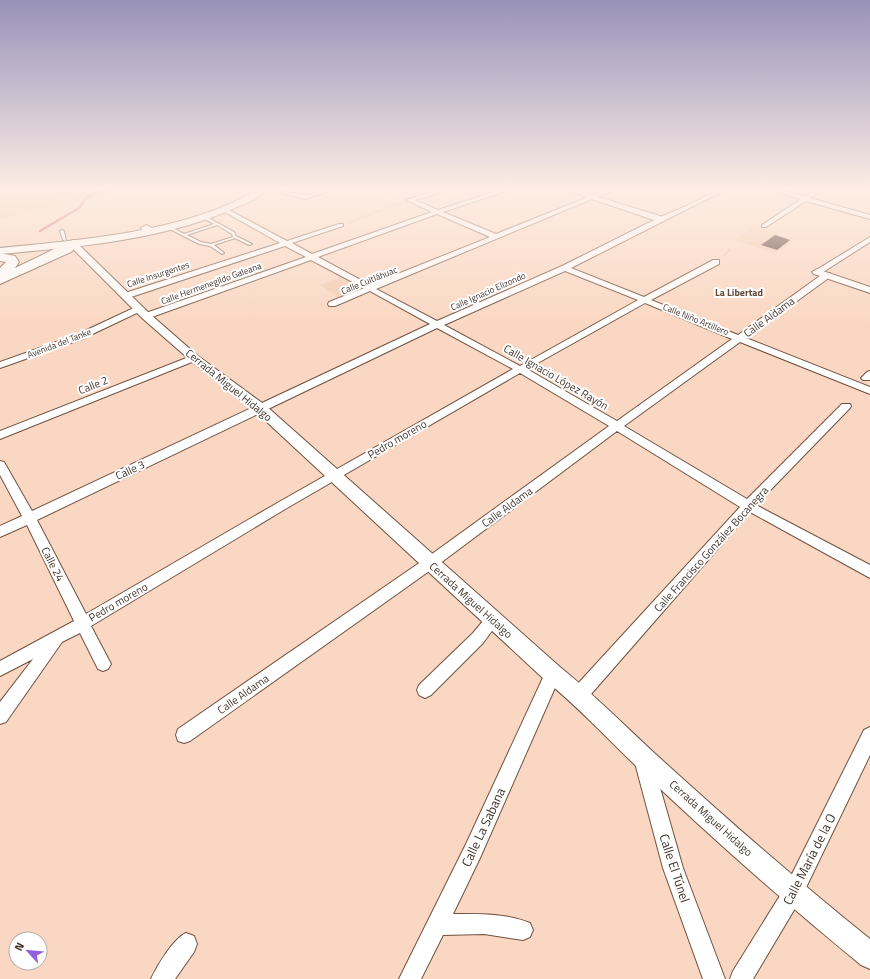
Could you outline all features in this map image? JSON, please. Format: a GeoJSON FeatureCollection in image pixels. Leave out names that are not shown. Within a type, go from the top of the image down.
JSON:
{"type":"FeatureCollection","features":[{"type":"Feature","properties":{"kind":"highway"},"geometry":{"type":"LineString","coordinates":[[0,280],[67,250],[67,238]]}},
{"type":"Feature","properties":{"kind":"highway"},"geometry":{"type":"LineString","coordinates":[[0,257],[10,259],[13,262],[8,269],[0,273]]}},
{"type":"Feature","properties":{"kind":"main road"},"geometry":{"type":"LineString","coordinates":[[0,247],[101,235]]}},
{"type":"Feature","properties":{"kind":"main road"},"geometry":{"type":"LineString","coordinates":[[0,251],[67,238]]}},
{"type":"Feature","properties":{"kind":"street","name":"Calle Ignacio López Rayón"},"geometry":{"type":"LineString","coordinates":[[271,235],[519,369],[617,426],[748,506],[870,572]]}},
{"type":"Feature","properties":{"kind":"street","name":"Calle Insurgentes"},"geometry":{"type":"LineString","coordinates":[[125,296],[311,235]]}},
{"type":"Feature","properties":{"kind":"street","name":"Calle Hermenegildo Galeana"},"geometry":{"type":"LineString","coordinates":[[142,313],[373,235]]}},
{"type":"Feature","properties":{"kind":"street"},"geometry":{"type":"LineString","coordinates":[[491,235],[496,237]]}},
{"type":"Feature","properties":{"kind":"street","name":"Calle Cuitláhuac"},"geometry":{"type":"LineString","coordinates":[[332,304],[502,235]]}},
{"type":"Feature","properties":{"kind":"street","name":"Calle Ignacio Elizondo"},"geometry":{"type":"LineString","coordinates":[[260,408],[438,324],[565,268],[630,235]]}},
{"type":"Feature","properties":{"kind":"street","name":"Cerrada Miguel Hidalgo"},"geometry":{"type":"LineString","coordinates":[[67,238],[142,313],[194,358],[260,408],[553,674],[579,695],[642,756],[793,893],[870,956]]}},
{"type":"Feature","properties":{"kind":"street","name":"Calle Aldama"},"geometry":{"type":"LineString","coordinates":[[184,735],[430,563],[617,426],[741,338],[822,274],[870,239]]}},
{"type":"Feature","properties":{"kind":"street","name":"Pedro moreno"},"geometry":{"type":"LineString","coordinates":[[0,669],[56,639],[519,369],[716,262]]}},
{"type":"Feature","properties":{"kind":"street","name":"Calle Niño Artillero"},"geometry":{"type":"LineString","coordinates":[[565,268],[646,299],[870,391]]}},
{"type":"Feature","properties":{"kind":"street"},"geometry":{"type":"LineString","coordinates":[[822,274],[870,290]]}},
{"type":"Feature","properties":{"kind":"street","name":"Avenida del Tanke"},"geometry":{"type":"LineString","coordinates":[[0,365],[142,313]]}},
{"type":"Feature","properties":{"kind":"street","name":"Calle 2"},"geometry":{"type":"LineString","coordinates":[[0,435],[194,358]]}},
{"type":"Feature","properties":{"kind":"street","name":"Calle Francisco González Bocanegra"},"geometry":{"type":"LineString","coordinates":[[579,695],[748,506],[846,406]]}},
{"type":"Feature","properties":{"kind":"street","name":"Calle 3"},"geometry":{"type":"LineString","coordinates":[[0,532],[260,408]]}},
{"type":"Feature","properties":{"kind":"street","name":"Calle 24"},"geometry":{"type":"LineString","coordinates":[[0,465],[30,518],[103,664]]}},
{"type":"Feature","properties":{"kind":"street"},"geometry":{"type":"LineString","coordinates":[[425,690],[478,638],[493,620]]}},
{"type":"Feature","properties":{"kind":"street"},"geometry":{"type":"LineString","coordinates":[[0,716],[56,639]]}},
{"type":"Feature","properties":{"kind":"street","name":"Calle La Sabana"},"geometry":{"type":"LineString","coordinates":[[410,979],[473,851],[553,674]]}},
{"type":"Feature","properties":{"kind":"street","name":"Calle María de la O"},"geometry":{"type":"LineString","coordinates":[[741,979],[793,893],[870,736]]}},
{"type":"Feature","properties":{"kind":"street","name":"Calle El Túnel"},"geometry":{"type":"LineString","coordinates":[[642,756],[674,868],[714,979]]}},
{"type":"Feature","properties":{"kind":"street"},"geometry":{"type":"LineString","coordinates":[[436,925],[484,924],[524,930]]}},
{"type":"Feature","properties":{"kind":"street"},"geometry":{"type":"LineString","coordinates":[[162,979],[186,944]]}},
{"type":"Feature","properties":{"kind":"lane"},"geometry":{"type":"LineString","coordinates":[[184,235],[200,243],[211,245],[222,253]]}},
{"type":"Feature","properties":{"kind":"lane"},"geometry":{"type":"LineString","coordinates":[[211,245],[235,236],[250,244]]}},
{"type":"Feature","properties":{"kind":"shaded area"},"geometry":{"type":"Polygon","coordinates":[[[742,235],[777,235],[795,240],[775,253],[733,240],[742,235]]]}},
{"type":"Feature","properties":{"kind":"shaded area"},"geometry":{"type":"Polygon","coordinates":[[[344,276],[366,288],[341,298],[320,285],[344,276]]]}},
{"type":"Feature","properties":{"kind":"building"},"geometry":{"type":"Polygon","coordinates":[[[775,235],[790,240],[777,250],[761,245],[775,235]]]}},
{"type":"Feature","properties":{"kind":"district","name":"La Libertad"},"geometry":{"type":"Point","coordinates":[739,292]}}]}
